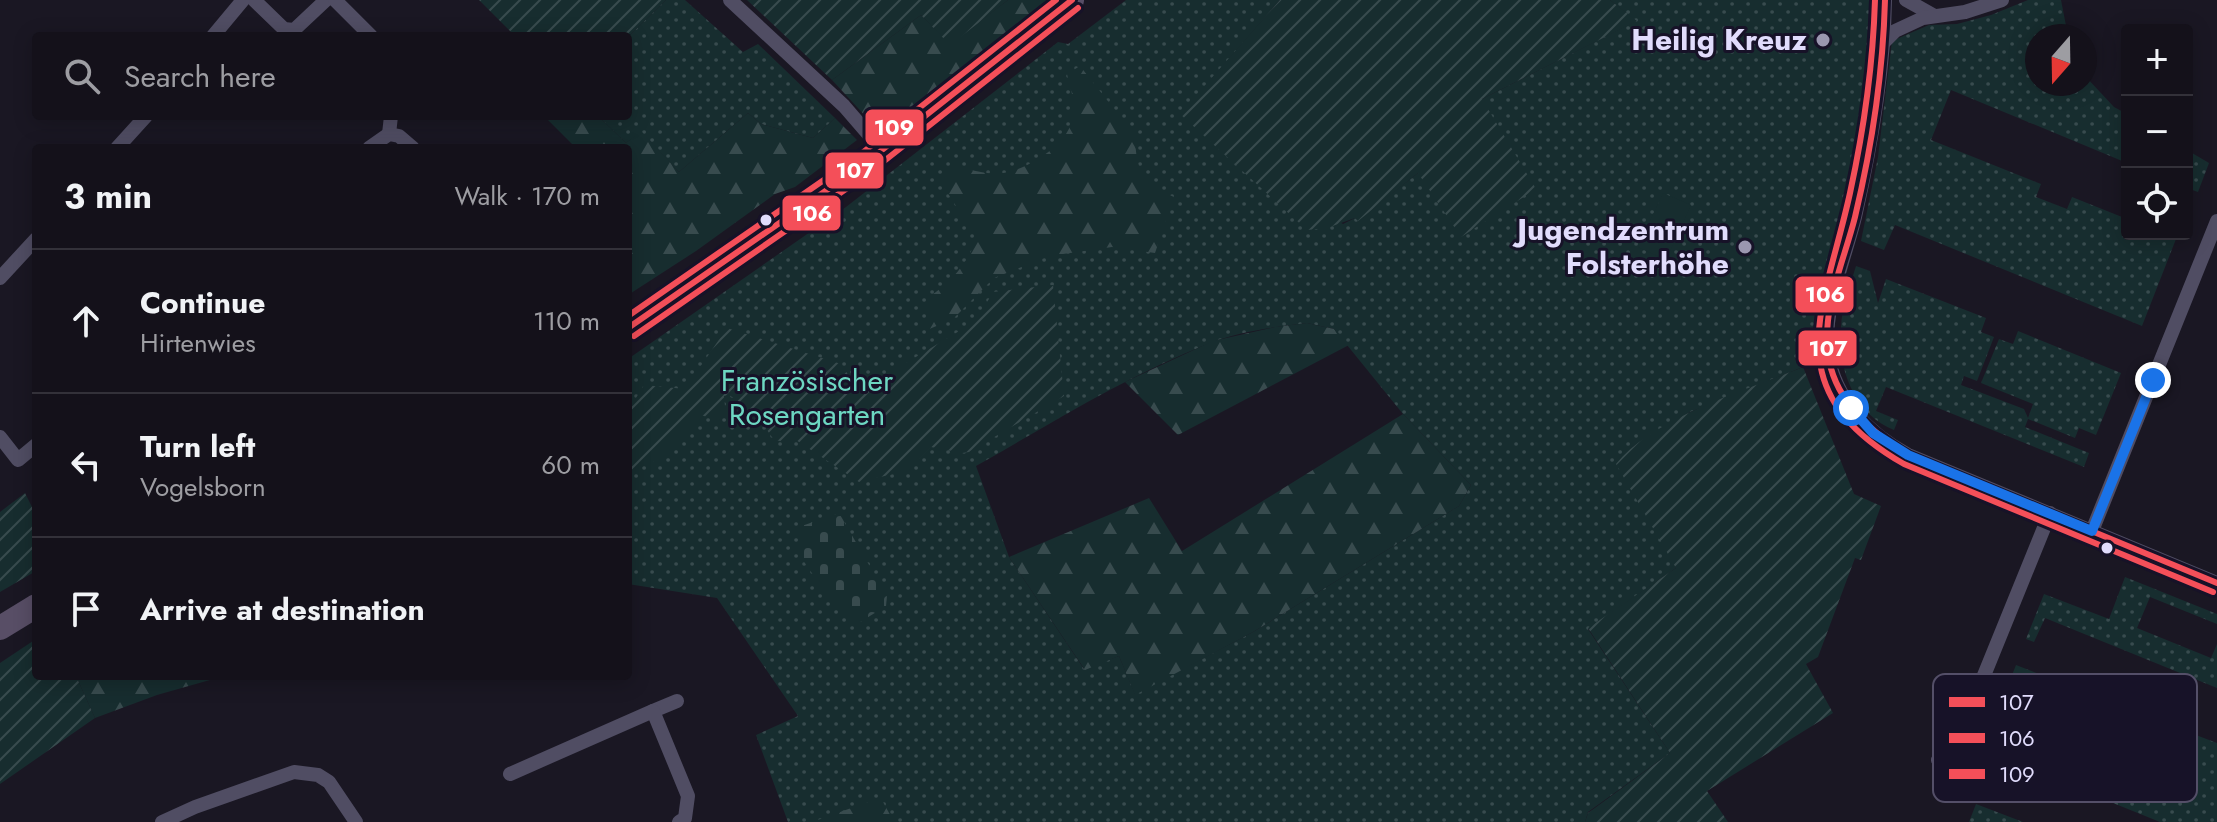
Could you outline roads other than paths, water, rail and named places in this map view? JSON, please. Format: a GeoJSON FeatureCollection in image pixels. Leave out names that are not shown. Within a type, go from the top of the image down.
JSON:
{"type":"FeatureCollection","features":[{"type":"Feature","properties":{"kind":"main road"},"geometry":{"type":"LineString","coordinates":[[632,325],[882,150],[1072,0]]}},
{"type":"Feature","properties":{"kind":"main road"},"geometry":{"type":"LineString","coordinates":[[0,628],[32,608]]}},
{"type":"Feature","properties":{"kind":"street"},"geometry":{"type":"LineString","coordinates":[[216,32],[243,0]]}},
{"type":"Feature","properties":{"kind":"street"},"geometry":{"type":"LineString","coordinates":[[254,0],[284,29],[294,30],[326,0]]}},
{"type":"Feature","properties":{"kind":"street"},"geometry":{"type":"LineString","coordinates":[[335,0],[367,32]]}},
{"type":"Feature","properties":{"kind":"street"},"geometry":{"type":"LineString","coordinates":[[730,0],[844,106],[882,150]]}},
{"type":"Feature","properties":{"kind":"street"},"geometry":{"type":"LineString","coordinates":[[1885,0],[1868,156],[1828,322],[1828,354],[1843,395],[1857,416],[1886,442],[1908,455],[2217,583]]}},
{"type":"Feature","properties":{"kind":"street"},"geometry":{"type":"LineString","coordinates":[[1906,0],[1933,15]]}},
{"type":"Feature","properties":{"kind":"street"},"geometry":{"type":"LineString","coordinates":[[1882,44],[1895,31],[1933,15],[1951,15],[2002,0]]}},
{"type":"Feature","properties":{"kind":"street"},"geometry":{"type":"LineString","coordinates":[[121,144],[142,120]]}},
{"type":"Feature","properties":{"kind":"street"},"geometry":{"type":"LineString","coordinates":[[389,134],[391,120]]}},
{"type":"Feature","properties":{"kind":"street"},"geometry":{"type":"LineString","coordinates":[[375,144],[389,134],[399,136],[408,144]]}},
{"type":"Feature","properties":{"kind":"street"},"geometry":{"type":"LineString","coordinates":[[2092,531],[2217,221]]}},
{"type":"Feature","properties":{"kind":"street"},"geometry":{"type":"LineString","coordinates":[[0,278],[32,243]]}},
{"type":"Feature","properties":{"kind":"street"},"geometry":{"type":"LineString","coordinates":[[0,437],[18,460],[32,448]]}},
{"type":"Feature","properties":{"kind":"street"},"geometry":{"type":"LineString","coordinates":[[1985,674],[2050,513]]}},
{"type":"Feature","properties":{"kind":"street"},"geometry":{"type":"LineString","coordinates":[[510,774],[677,701]]}},
{"type":"Feature","properties":{"kind":"street"},"geometry":{"type":"LineString","coordinates":[[653,711],[688,796],[685,818],[679,822]]}},
{"type":"Feature","properties":{"kind":"street"},"geometry":{"type":"LineString","coordinates":[[162,822],[294,772],[318,775],[329,782],[356,822]]}},
{"type":"Feature","properties":{"kind":"place","name":"Heilig Kreuz"},"geometry":{"type":"Point","coordinates":[1823,40]}},
{"type":"Feature","properties":{"kind":"place","name":"Jugendzentrum Folsterhöhe"},"geometry":{"type":"Point","coordinates":[1745,247]}},
{"type":"Feature","properties":{"kind":"park label","name":"Französischer Rosengarten"},"geometry":{"type":"Point","coordinates":[807,398]}}]}
